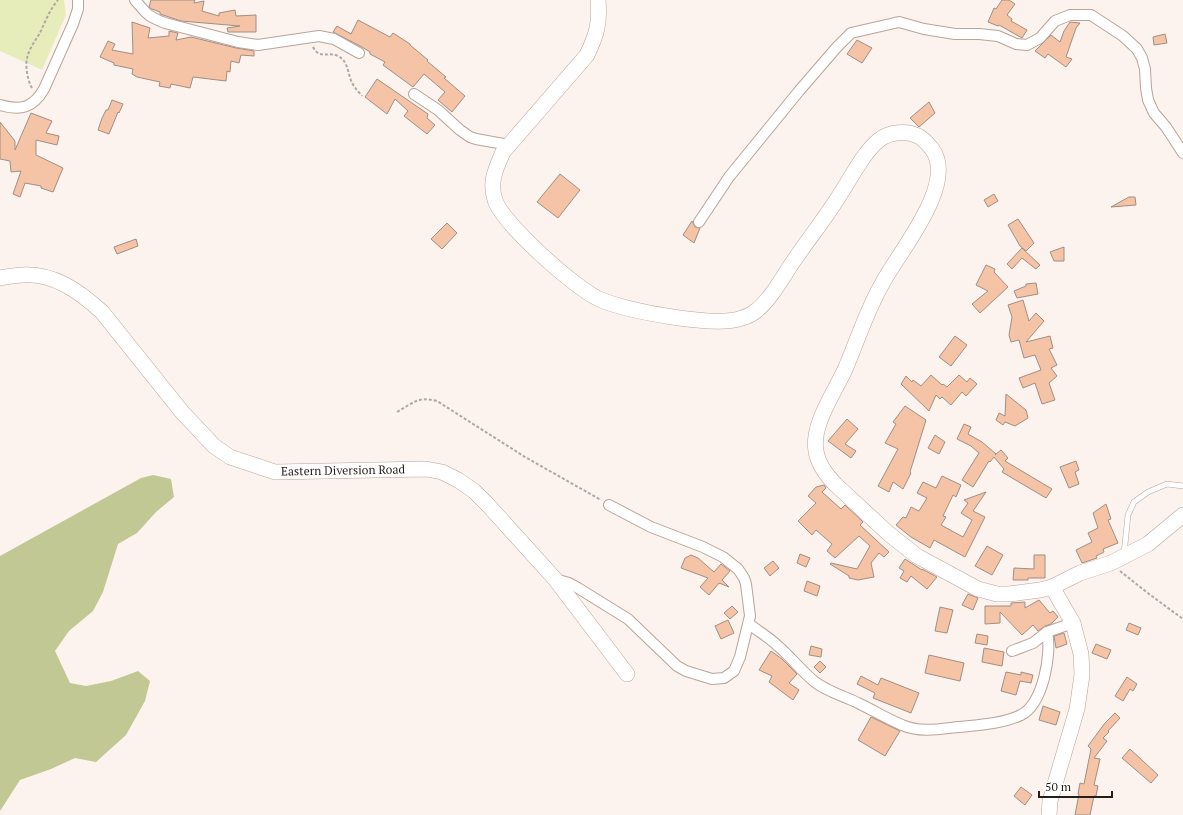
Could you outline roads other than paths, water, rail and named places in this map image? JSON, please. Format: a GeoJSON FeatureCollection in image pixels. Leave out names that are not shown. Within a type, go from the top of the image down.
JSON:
{"type":"FeatureCollection","features":[{"type":"Feature","properties":{"kind":"main road"},"geometry":{"type":"LineString","coordinates":[[598,0],[598,25],[594,41],[587,55],[503,152],[492,180],[495,200],[503,216],[569,280],[584,292],[600,300],[630,309],[676,317],[712,321],[727,321],[742,318],[756,311],[770,296],[837,200],[857,167],[880,139],[894,133],[913,134],[924,139],[936,154],[938,178],[934,194],[925,214],[882,284],[845,370],[825,411],[816,438],[816,451],[820,463],[827,475],[902,545],[931,564],[988,593],[1009,594],[1052,587],[1080,573],[1118,560],[1148,544],[1183,515]]}},
{"type":"Feature","properties":{"kind":"main road","name":"Eastern Diversion Road"},"geometry":{"type":"LineString","coordinates":[[0,278],[5,276],[32,275],[50,278],[70,287],[87,298],[106,317],[182,412],[214,446],[230,457],[275,472],[426,469],[442,472],[458,480],[474,491],[555,578],[627,674]]}},
{"type":"Feature","properties":{"kind":"main road"},"geometry":{"type":"LineString","coordinates":[[1049,815],[1050,801],[1077,709],[1082,675],[1081,654],[1073,623],[1052,587]]}},
{"type":"Feature","properties":{"kind":"street"},"geometry":{"type":"LineString","coordinates":[[0,105],[18,109],[26,107],[39,97],[73,24],[78,9],[78,0]]}},
{"type":"Feature","properties":{"kind":"street"},"geometry":{"type":"LineString","coordinates":[[135,0],[146,14],[156,20],[238,42],[258,45],[319,36],[334,40],[359,53]]}},
{"type":"Feature","properties":{"kind":"street"},"geometry":{"type":"LineString","coordinates":[[699,222],[729,177],[837,47],[851,33],[898,22],[924,29],[955,34],[998,36],[1016,44],[1027,45],[1040,38],[1054,21],[1070,15],[1091,15],[1123,36],[1137,48],[1145,69],[1146,88],[1154,113],[1166,127],[1183,153]]}},
{"type":"Feature","properties":{"kind":"street"},"geometry":{"type":"LineString","coordinates":[[414,94],[438,110],[470,137],[510,145]]}},
{"type":"Feature","properties":{"kind":"street"},"geometry":{"type":"LineString","coordinates":[[555,578],[574,585],[628,619],[677,666],[686,671],[712,679],[724,678],[734,671],[740,657],[750,616],[746,584],[738,569],[723,557],[703,547],[651,527],[609,505]]}},
{"type":"Feature","properties":{"kind":"street"},"geometry":{"type":"LineString","coordinates":[[1012,651],[1033,643],[1047,632],[1073,623]]}},
{"type":"Feature","properties":{"kind":"street"},"geometry":{"type":"LineString","coordinates":[[749,624],[777,644],[806,674],[829,691],[856,702],[903,726],[919,730],[933,730],[991,723],[1022,715],[1037,697],[1045,676],[1049,652],[1047,632]]}},
{"type":"Feature","properties":{"kind":"lane"},"geometry":{"type":"LineString","coordinates":[[1118,560],[1128,515],[1134,502],[1148,492],[1167,484],[1183,486]]}}]}
